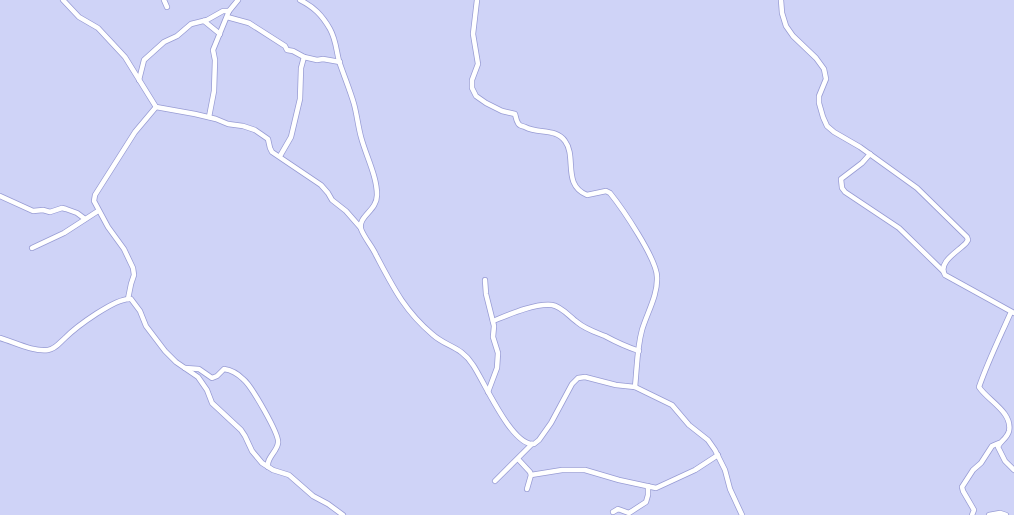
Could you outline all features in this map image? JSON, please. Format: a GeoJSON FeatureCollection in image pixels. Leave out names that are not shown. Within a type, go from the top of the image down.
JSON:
{"type":"FeatureCollection","features":[{"type":"Feature","properties":{"kind":"street"},"geometry":{"type":"LineString","coordinates":[[63,0],[79,17],[94,24],[125,57],[156,107],[209,117],[228,124],[255,130],[267,138],[271,151],[321,185],[332,200],[346,211],[360,227],[392,285],[413,316],[433,335],[459,350],[468,358],[497,409],[518,436],[525,442],[532,444]]}},
{"type":"Feature","properties":{"kind":"street"},"geometry":{"type":"LineString","coordinates":[[164,0],[167,7]]}},
{"type":"Feature","properties":{"kind":"street"},"geometry":{"type":"LineString","coordinates":[[209,117],[214,92],[215,60],[213,52],[229,11],[238,0]]}},
{"type":"Feature","properties":{"kind":"street"},"geometry":{"type":"LineString","coordinates":[[300,0],[316,10],[324,20],[336,42],[340,62],[354,104],[360,134],[376,187],[377,195],[375,205],[361,221],[360,227]]}},
{"type":"Feature","properties":{"kind":"street"},"geometry":{"type":"LineString","coordinates":[[477,0],[473,34],[478,64],[471,83],[475,94],[478,98],[494,108],[515,114],[518,124],[521,126],[529,130],[555,133],[561,137],[568,147],[571,173],[574,182],[580,191],[587,195],[606,191],[610,193],[628,217],[649,253],[657,279],[642,331],[635,387]]}},
{"type":"Feature","properties":{"kind":"street"},"geometry":{"type":"LineString","coordinates":[[781,0],[783,20],[786,26],[793,36],[816,58],[824,69],[826,79],[819,99],[819,107],[825,122],[834,132],[870,154],[917,188],[967,237],[967,242],[948,259],[943,267],[943,271]]}},
{"type":"Feature","properties":{"kind":"street"},"geometry":{"type":"LineString","coordinates":[[139,80],[143,63],[149,55],[164,42],[176,36],[187,26],[193,23],[204,21],[223,11],[229,11]]}},
{"type":"Feature","properties":{"kind":"street"},"geometry":{"type":"LineString","coordinates":[[227,17],[250,23],[285,46],[286,50],[317,60],[323,59],[340,62]]}},
{"type":"Feature","properties":{"kind":"street"},"geometry":{"type":"LineString","coordinates":[[204,21],[220,34]]}},
{"type":"Feature","properties":{"kind":"street"},"geometry":{"type":"LineString","coordinates":[[280,156],[291,137],[300,99],[301,68],[304,57]]}},
{"type":"Feature","properties":{"kind":"street"},"geometry":{"type":"LineString","coordinates":[[128,299],[134,275],[133,268],[124,249],[113,236],[98,211],[94,201],[135,132],[156,107]]}},
{"type":"Feature","properties":{"kind":"street"},"geometry":{"type":"LineString","coordinates":[[870,154],[862,163],[841,180],[842,188],[899,228],[943,271],[948,278],[1013,313],[998,340],[979,387],[1007,419],[1009,431],[1006,438],[992,446],[962,487],[963,492],[974,510],[972,515]]}},
{"type":"Feature","properties":{"kind":"street"},"geometry":{"type":"LineString","coordinates":[[0,196],[33,211],[43,210],[50,212],[66,209],[77,212],[85,219]]}},
{"type":"Feature","properties":{"kind":"street"},"geometry":{"type":"LineString","coordinates":[[32,248],[64,233],[98,211]]}},
{"type":"Feature","properties":{"kind":"street"},"geometry":{"type":"LineString","coordinates":[[485,280],[486,294],[493,321],[492,337],[498,353],[497,368],[488,392]]}},
{"type":"Feature","properties":{"kind":"street"},"geometry":{"type":"LineString","coordinates":[[0,338],[27,347],[46,350],[52,349],[111,304],[128,299],[132,300],[146,326],[165,351],[173,360],[198,377],[207,390],[212,403],[241,430],[255,456],[268,468],[289,475],[313,496],[328,504],[343,515]]}},
{"type":"Feature","properties":{"kind":"street"},"geometry":{"type":"LineString","coordinates":[[493,321],[524,309],[542,305],[553,305],[566,313],[583,327],[639,351]]}},
{"type":"Feature","properties":{"kind":"street"},"geometry":{"type":"LineString","coordinates":[[184,368],[199,369],[212,378],[226,369],[236,373],[248,384],[265,412],[278,440],[276,449],[268,462],[268,468]]}},
{"type":"Feature","properties":{"kind":"street"},"geometry":{"type":"LineString","coordinates":[[495,481],[532,444],[539,440],[559,410],[569,389],[578,378],[585,377],[616,385],[635,387],[672,405],[689,425],[708,440],[718,455],[733,496],[742,515]]}},
{"type":"Feature","properties":{"kind":"street"},"geometry":{"type":"LineString","coordinates":[[999,443],[998,447],[1001,454],[1014,470]]}},
{"type":"Feature","properties":{"kind":"street"},"geometry":{"type":"LineString","coordinates":[[531,475],[562,470],[582,469],[593,471],[624,482],[656,488],[695,470],[718,455]]}},
{"type":"Feature","properties":{"kind":"street"},"geometry":{"type":"LineString","coordinates":[[518,459],[531,475],[527,489]]}},
{"type":"Feature","properties":{"kind":"street"},"geometry":{"type":"LineString","coordinates":[[613,512],[618,509],[628,513],[644,503],[648,495],[648,486]]}},
{"type":"Feature","properties":{"kind":"street"},"geometry":{"type":"LineString","coordinates":[[989,515],[1000,513],[1006,515]]}}]}
